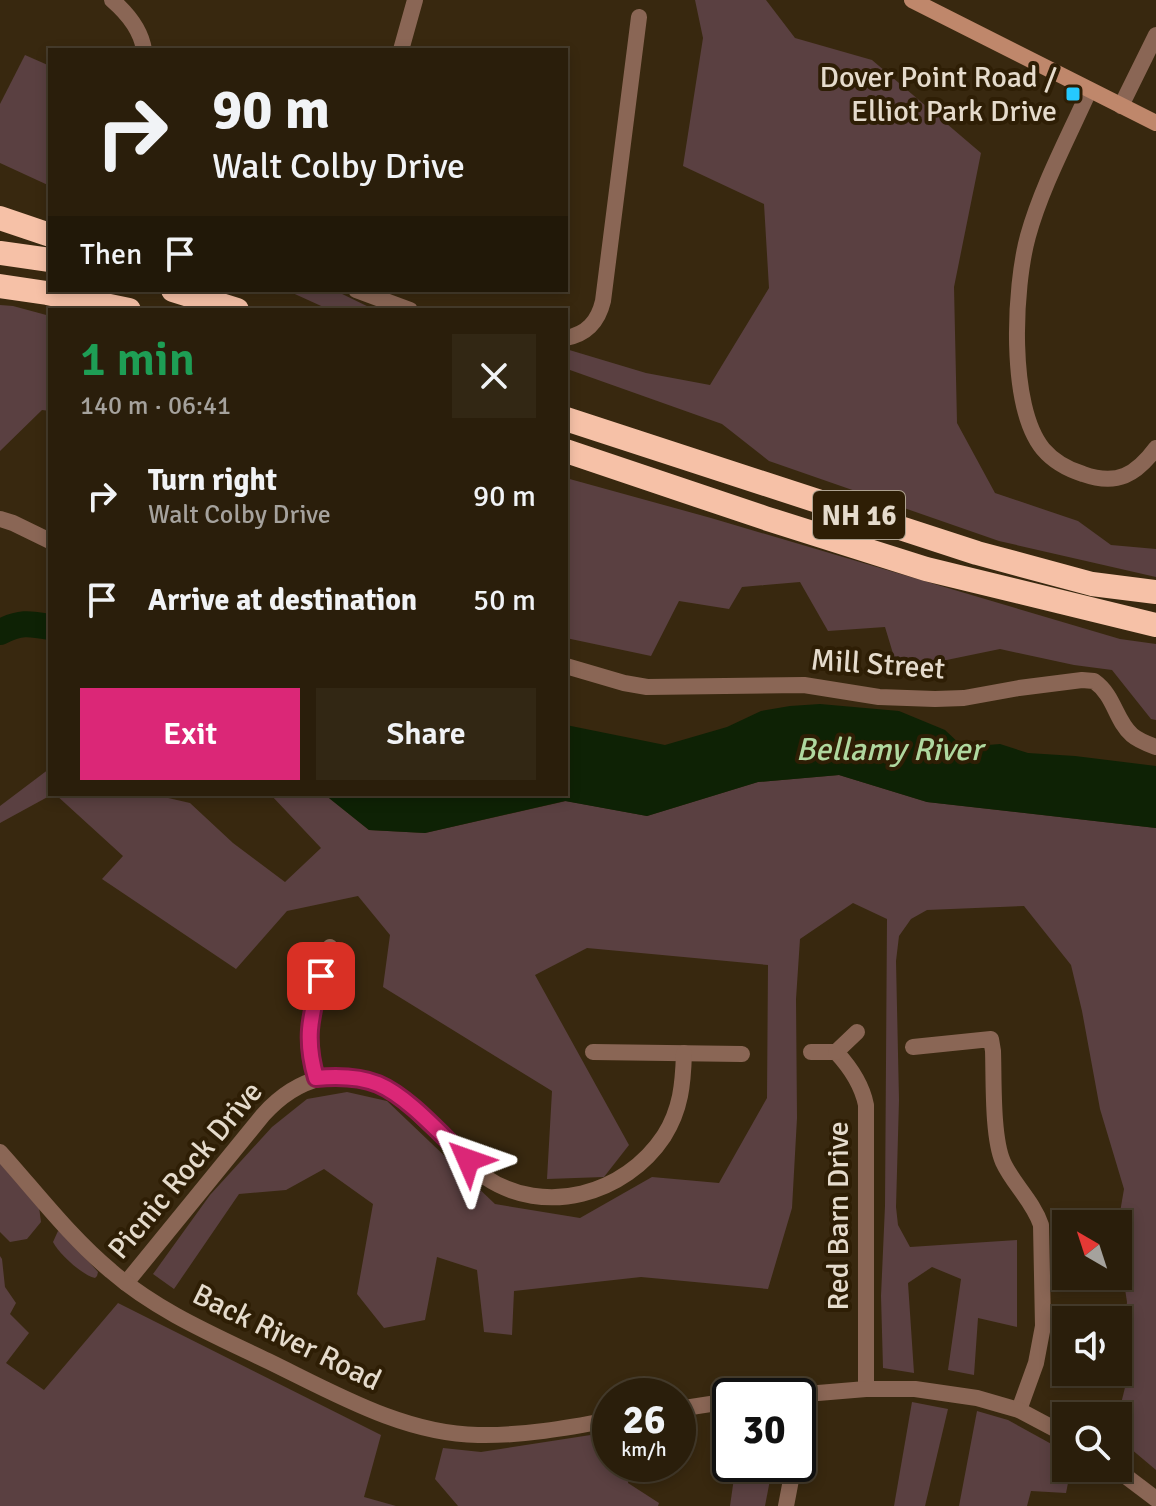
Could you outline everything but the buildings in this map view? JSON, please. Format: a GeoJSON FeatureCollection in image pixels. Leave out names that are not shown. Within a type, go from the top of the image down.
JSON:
{"type":"FeatureCollection","features":[{"type":"Feature","properties":{"kind":"highway"},"geometry":{"type":"LineString","coordinates":[[0,218],[48,234]]}},
{"type":"Feature","properties":{"kind":"highway"},"geometry":{"type":"LineString","coordinates":[[0,253],[48,260]]}},
{"type":"Feature","properties":{"kind":"highway"},"geometry":{"type":"LineString","coordinates":[[0,286],[119,308]]}},
{"type":"Feature","properties":{"kind":"highway"},"geometry":{"type":"LineString","coordinates":[[179,292],[231,308]]}},
{"type":"Feature","properties":{"kind":"highway","name":"NH 16"},"geometry":{"type":"LineString","coordinates":[[568,420],[977,553],[1092,584],[1156,592]]}},
{"type":"Feature","properties":{"kind":"highway","name":"NH 16"},"geometry":{"type":"LineString","coordinates":[[568,452],[926,569],[1156,625]]}},
{"type":"Feature","properties":{"kind":"main road"},"geometry":{"type":"LineString","coordinates":[[912,0],[1156,123]]}},
{"type":"Feature","properties":{"kind":"street"},"geometry":{"type":"LineString","coordinates":[[112,0],[135,26],[144,48]]}},
{"type":"Feature","properties":{"kind":"street"},"geometry":{"type":"LineString","coordinates":[[402,48],[415,0]]}},
{"type":"Feature","properties":{"kind":"street"},"geometry":{"type":"LineString","coordinates":[[573,336],[589,329],[603,301],[639,17]]}},
{"type":"Feature","properties":{"kind":"street"},"geometry":{"type":"LineString","coordinates":[[1121,106],[1156,35]]}},
{"type":"Feature","properties":{"kind":"street"},"geometry":{"type":"LineString","coordinates":[[1089,91],[1027,239],[1016,323],[1022,393],[1033,434],[1048,454],[1067,468],[1093,477],[1114,479],[1131,474],[1145,463],[1156,448]]}},
{"type":"Feature","properties":{"kind":"street"},"geometry":{"type":"LineString","coordinates":[[361,292],[405,308]]}},
{"type":"Feature","properties":{"kind":"street"},"geometry":{"type":"LineString","coordinates":[[0,519],[48,540]]}},
{"type":"Feature","properties":{"kind":"street","name":"Mill Street"},"geometry":{"type":"LineString","coordinates":[[568,667],[647,687],[804,685],[905,699],[964,698],[1019,688],[1094,681],[1109,695],[1132,735],[1156,747]]}},
{"type":"Feature","properties":{"kind":"street"},"geometry":{"type":"LineString","coordinates":[[316,1078],[310,1057],[310,1024],[330,947]]}},
{"type":"Feature","properties":{"kind":"street"},"geometry":{"type":"LineString","coordinates":[[811,1052],[836,1052],[857,1032]]}},
{"type":"Feature","properties":{"kind":"street"},"geometry":{"type":"LineString","coordinates":[[913,1047],[991,1039],[997,1142],[1002,1160],[1037,1213],[1041,1225],[1043,1326],[1036,1363],[1019,1410]]}},
{"type":"Feature","properties":{"kind":"street"},"geometry":{"type":"LineString","coordinates":[[593,1052],[742,1054]]}},
{"type":"Feature","properties":{"kind":"street","name":"Red Barn Drive"},"geometry":{"type":"LineString","coordinates":[[836,1052],[861,1088],[866,1105],[866,1389]]}},
{"type":"Feature","properties":{"kind":"street","name":"Picnic Rock Drive"},"geometry":{"type":"LineString","coordinates":[[126,1283],[268,1108],[287,1092],[316,1078],[349,1077],[379,1085],[405,1102],[496,1184],[533,1197],[567,1198],[586,1194],[618,1179],[656,1146],[669,1127],[683,1089],[684,1053]]}},
{"type":"Feature","properties":{"kind":"street","name":"Back River Road"},"geometry":{"type":"LineString","coordinates":[[0,1152],[73,1234],[126,1283],[179,1317],[347,1399],[426,1428],[476,1435],[527,1433],[592,1423]]}},
{"type":"Feature","properties":{"kind":"street"},"geometry":{"type":"LineString","coordinates":[[816,1396],[866,1389],[915,1389],[977,1398],[1019,1410],[1052,1428]]}},
{"type":"Feature","properties":{"kind":"street"},"geometry":{"type":"LineString","coordinates":[[1132,1481],[1156,1499]]}},
{"type":"Feature","properties":{"kind":"street"},"geometry":{"type":"LineString","coordinates":[[786,1506],[791,1482]]}},
{"type":"Feature","properties":{"kind":"shaded area"},"geometry":{"type":"Polygon","coordinates":[[[695,0],[766,0],[795,38],[872,60],[981,153],[954,287],[957,423],[995,493],[1078,521],[1111,545],[1156,549],[1156,577],[999,541],[769,461],[722,424],[568,370],[568,350],[646,373],[710,385],[769,288],[764,204],[683,166],[703,38],[695,0]]]}},
{"type":"Feature","properties":{"kind":"shaded area"},"geometry":{"type":"Polygon","coordinates":[[[25,55],[48,65],[48,185],[0,163],[0,104],[25,55]]]}},
{"type":"Feature","properties":{"kind":"shaded area"},"geometry":{"type":"Polygon","coordinates":[[[290,292],[338,292],[371,308],[326,308],[290,292]]]}},
{"type":"Feature","properties":{"kind":"shaded area"},"geometry":{"type":"Polygon","coordinates":[[[0,305],[48,315],[48,411],[42,410],[0,451],[0,305]]]}},
{"type":"Feature","properties":{"kind":"shaded area"},"geometry":{"type":"Polygon","coordinates":[[[568,479],[1120,639],[1156,644],[1156,720],[1151,719],[1112,670],[1000,649],[898,670],[885,627],[828,631],[800,582],[742,587],[729,609],[679,601],[651,656],[568,638],[568,479]]]}},
{"type":"Feature","properties":{"kind":"shaded area"},"geometry":{"type":"Polygon","coordinates":[[[48,770],[49,796],[0,823],[0,806],[48,770]]]}},
{"type":"Feature","properties":{"kind":"shaded area"},"geometry":{"type":"Polygon","coordinates":[[[839,775],[927,802],[1156,828],[1156,1470],[1132,1450],[1132,1402],[1121,1402],[1125,1386],[1132,1386],[1132,1306],[1127,1306],[1125,1290],[1132,1290],[1132,1210],[1120,1210],[1124,1189],[1100,1109],[1071,965],[1024,906],[927,910],[911,919],[899,936],[896,961],[898,1225],[910,1247],[1017,1240],[1017,1327],[978,1318],[974,1375],[948,1370],[961,1279],[932,1267],[908,1283],[914,1373],[883,1368],[881,1296],[885,1206],[887,919],[853,903],[800,939],[792,1208],[768,1289],[641,1277],[514,1291],[512,1335],[484,1332],[477,1270],[437,1257],[425,1320],[384,1328],[357,1294],[373,1204],[324,1169],[286,1190],[239,1194],[174,1289],[153,1274],[210,1195],[272,1127],[307,1099],[347,1092],[387,1101],[495,1204],[580,1218],[652,1177],[719,1183],[767,1098],[768,965],[587,948],[535,975],[629,1145],[604,1177],[547,1179],[552,1091],[383,987],[390,935],[358,896],[287,911],[236,969],[102,879],[123,856],[57,796],[160,796],[190,803],[233,843],[285,882],[321,848],[272,796],[326,796],[369,830],[425,833],[566,801],[647,816],[758,782],[839,775]]]}},
{"type":"Feature","properties":{"kind":"shaded area"},"geometry":{"type":"Polygon","coordinates":[[[0,1163],[39,1207],[41,1222],[27,1239],[10,1242],[0,1232],[0,1163]]]}},
{"type":"Feature","properties":{"kind":"shaded area"},"geometry":{"type":"Polygon","coordinates":[[[58,1231],[98,1272],[95,1278],[65,1258],[56,1247],[53,1242],[58,1231]]]}},
{"type":"Feature","properties":{"kind":"shaded area"},"geometry":{"type":"Polygon","coordinates":[[[0,1256],[5,1287],[16,1303],[10,1314],[29,1333],[6,1363],[44,1390],[118,1303],[381,1435],[364,1497],[396,1506],[0,1506],[0,1256]]]}},
{"type":"Feature","properties":{"kind":"shaded area"},"geometry":{"type":"Polygon","coordinates":[[[912,1402],[948,1409],[925,1506],[894,1506],[912,1402]]]}},
{"type":"Feature","properties":{"kind":"shaded area"},"geometry":{"type":"Polygon","coordinates":[[[977,1411],[1008,1420],[1052,1444],[1052,1482],[1068,1482],[1066,1493],[1031,1491],[1027,1506],[959,1506],[977,1411]]]}},
{"type":"Feature","properties":{"kind":"shaded area"},"geometry":{"type":"Polygon","coordinates":[[[592,1435],[592,1482],[628,1482],[659,1503],[658,1506],[458,1506],[435,1479],[443,1448],[481,1452],[592,1435]]]}},
{"type":"Feature","properties":{"kind":"shaded area"},"geometry":{"type":"Polygon","coordinates":[[[733,1482],[770,1482],[765,1506],[730,1506],[733,1482]]]}},
{"type":"Feature","properties":{"kind":"water","name":"Bellamy River"},"geometry":{"type":"Polygon","coordinates":[[[820,704],[899,711],[945,730],[963,747],[1000,744],[1028,753],[1156,766],[1156,828],[927,802],[839,775],[758,782],[647,816],[565,801],[425,833],[369,830],[326,796],[568,796],[568,725],[665,745],[727,727],[761,711],[820,704]]]}},
{"type":"Feature","properties":{"kind":"waterway","name":"Bellamy River"},"geometry":{"type":"LineString","coordinates":[[0,632],[24,624],[48,627]]}},
{"type":"Feature","properties":{"kind":"place","name":"Dover Point Road / Elliot Park Drive"},"geometry":{"type":"Point","coordinates":[1073,94]}},
{"type":"Feature","properties":{"kind":"route"},"geometry":{"type":"LineString","coordinates":[[321,976],[309,1040],[316,1078],[349,1077],[391,1091],[468,1160]]}}]}
